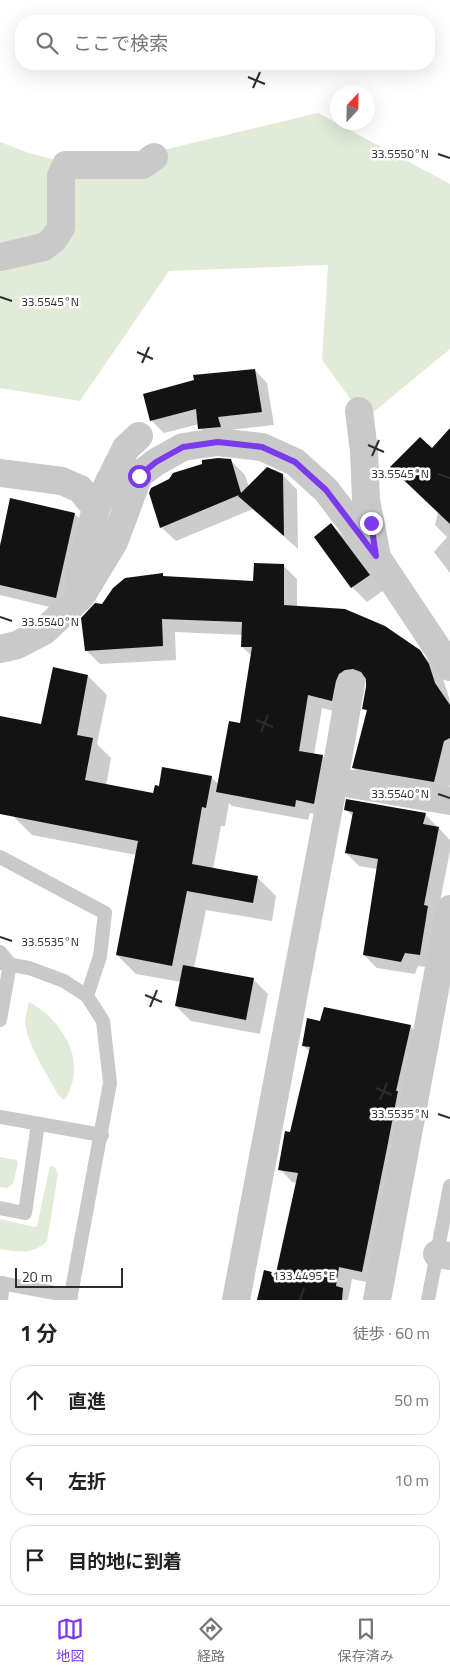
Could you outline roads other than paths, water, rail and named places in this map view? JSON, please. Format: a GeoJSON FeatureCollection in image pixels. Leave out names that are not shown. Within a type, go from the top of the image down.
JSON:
{"type":"FeatureCollection","features":[{"type":"Feature","properties":{"kind":"street"},"geometry":{"type":"LineString","coordinates":[[0,257],[44,247],[53,240],[61,228],[61,176],[66,165],[144,165],[154,157]]}},
{"type":"Feature","properties":{"kind":"street"},"geometry":{"type":"LineString","coordinates":[[359,411],[364,451],[366,500],[376,556]]}},
{"type":"Feature","properties":{"kind":"street"},"geometry":{"type":"LineString","coordinates":[[82,595],[79,577],[96,508],[126,448],[139,436]]}},
{"type":"Feature","properties":{"kind":"street"},"geometry":{"type":"LineString","coordinates":[[0,649],[17,645],[44,631],[82,595],[114,542],[139,476],[156,462],[183,447],[218,442],[262,447],[295,462],[326,490],[376,556],[450,667]]}},
{"type":"Feature","properties":{"kind":"street"},"geometry":{"type":"LineString","coordinates":[[0,473],[62,482],[80,490],[96,508]]}},
{"type":"Feature","properties":{"kind":"street"},"geometry":{"type":"LineString","coordinates":[[236,1300],[351,684]]}},
{"type":"Feature","properties":{"kind":"street"},"geometry":{"type":"LineString","coordinates":[[334,781],[450,802]]}},
{"type":"Feature","properties":{"kind":"street"},"geometry":{"type":"LineString","coordinates":[[377,1300],[450,909]]}},
{"type":"Feature","properties":{"kind":"lane"},"geometry":{"type":"LineString","coordinates":[[0,857],[105,913],[100,956],[87,996]]}},
{"type":"Feature","properties":{"kind":"lane"},"geometry":{"type":"LineString","coordinates":[[0,952],[5,964],[0,1020]]}},
{"type":"Feature","properties":{"kind":"lane"},"geometry":{"type":"LineString","coordinates":[[1,1300],[2,1283],[70,1298],[102,1135],[110,1083],[103,1021],[87,996],[64,981],[29,968],[5,964]]}},
{"type":"Feature","properties":{"kind":"lane"},"geometry":{"type":"LineString","coordinates":[[0,1117],[102,1135]]}},
{"type":"Feature","properties":{"kind":"lane"},"geometry":{"type":"LineString","coordinates":[[0,1208],[26,1213],[38,1124]]}},
{"type":"Feature","properties":{"kind":"lane"},"geometry":{"type":"LineString","coordinates":[[428,1300],[444,1255],[450,1186]]}}]}
